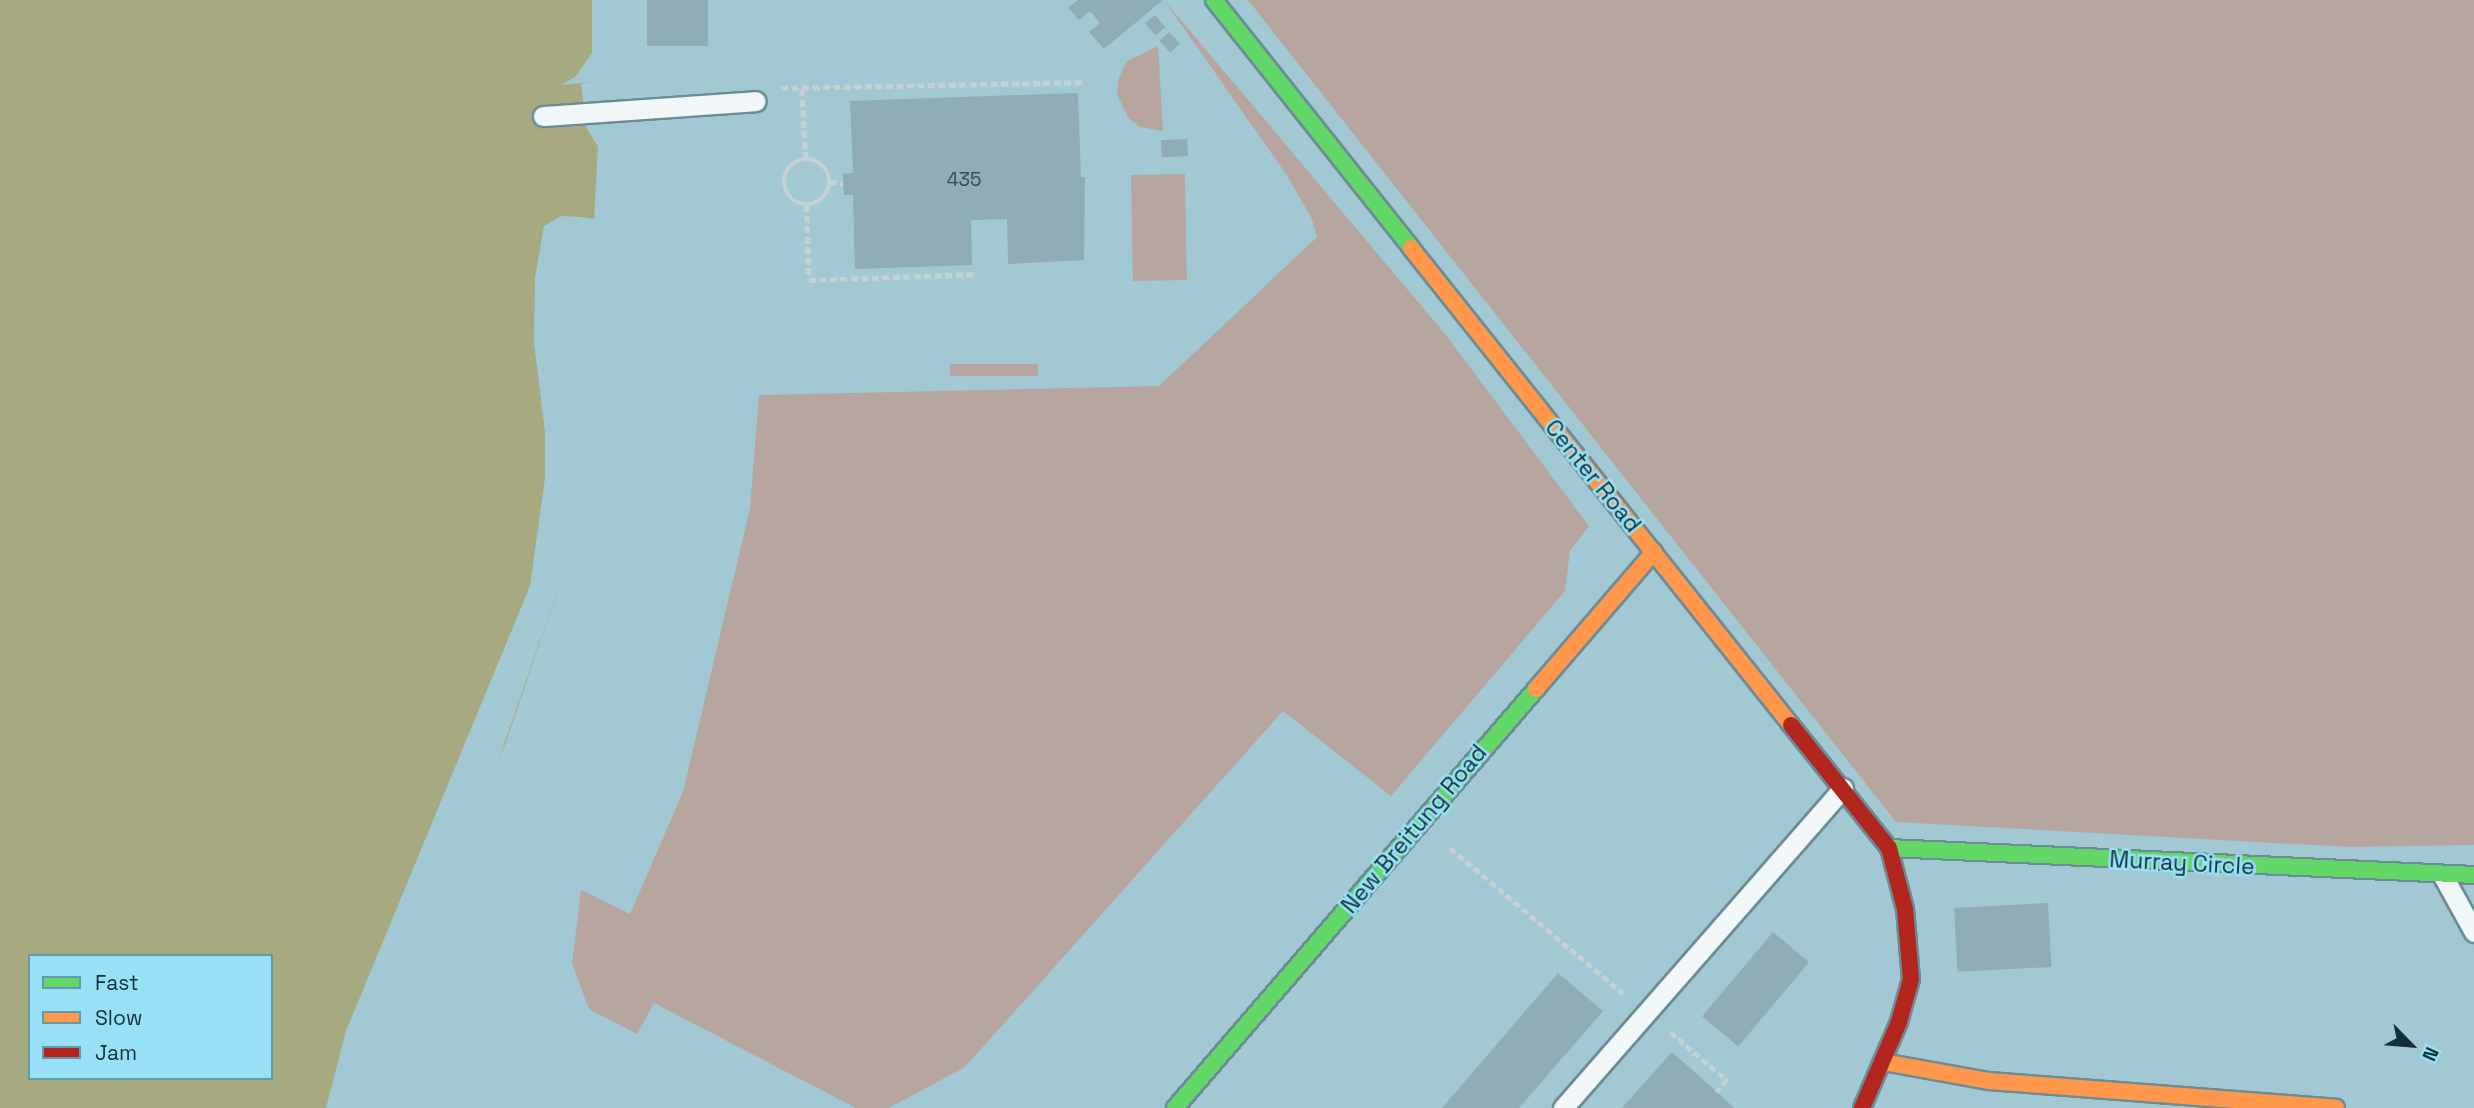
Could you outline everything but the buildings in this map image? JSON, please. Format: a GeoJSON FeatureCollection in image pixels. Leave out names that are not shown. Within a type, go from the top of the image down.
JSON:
{"type":"FeatureCollection","features":[{"type":"Feature","properties":{"kind":"street","name":"Center Road"},"geometry":{"type":"LineString","coordinates":[[1214,0],[1889,848],[1905,909],[1911,979],[1883,1062]]}},
{"type":"Feature","properties":{"kind":"street","name":"New Breitung Road"},"geometry":{"type":"LineString","coordinates":[[1175,1108],[1654,551]]}},
{"type":"Feature","properties":{"kind":"street","name":"Murray Circle"},"geometry":{"type":"LineString","coordinates":[[1889,848],[2443,876],[2474,875]]}},
{"type":"Feature","properties":{"kind":"street"},"geometry":{"type":"LineString","coordinates":[[1862,1108],[1883,1062],[1989,1081],[2336,1108]]}},
{"type":"Feature","properties":{"kind":"lane"},"geometry":{"type":"LineString","coordinates":[[543,116],[755,101]]}},
{"type":"Feature","properties":{"kind":"lane"},"geometry":{"type":"LineString","coordinates":[[1563,1108],[1843,788]]}},
{"type":"Feature","properties":{"kind":"lane"},"geometry":{"type":"LineString","coordinates":[[2443,876],[2474,932]]}},
{"type":"Feature","properties":{"kind":"path"},"geometry":{"type":"LineString","coordinates":[[778,88],[1082,82]]}},
{"type":"Feature","properties":{"kind":"path"},"geometry":{"type":"LineString","coordinates":[[802,89],[806,160]]}},
{"type":"Feature","properties":{"kind":"path"},"geometry":{"type":"LineString","coordinates":[[806,160],[820,164],[830,182],[824,197],[807,205],[790,198],[784,185],[792,165],[806,160]]}},
{"type":"Feature","properties":{"kind":"path"},"geometry":{"type":"LineString","coordinates":[[830,182],[843,183]]}},
{"type":"Feature","properties":{"kind":"path"},"geometry":{"type":"LineString","coordinates":[[807,205],[809,280],[977,274]]}},
{"type":"Feature","properties":{"kind":"path"},"geometry":{"type":"LineString","coordinates":[[1420,823],[1628,997]]}},
{"type":"Feature","properties":{"kind":"path"},"geometry":{"type":"LineString","coordinates":[[1667,1030],[1727,1080],[1717,1092]]}},
{"type":"Feature","properties":{"kind":"shaded area"},"geometry":{"type":"Polygon","coordinates":[[[0,0],[603,0],[598,81],[581,84],[586,127],[598,147],[594,219],[581,217],[564,232],[549,350],[560,583],[506,742],[351,1108],[0,1108],[0,0]]]}},
{"type":"Feature","properties":{"kind":"shaded area"},"geometry":{"type":"Polygon","coordinates":[[[1164,0],[1445,334],[1589,526],[1570,551],[1565,591],[1391,796],[1283,711],[965,1067],[889,1108],[856,1108],[654,1003],[637,1034],[589,1009],[572,963],[581,890],[630,914],[683,792],[750,508],[759,395],[1159,386],[1317,237],[1312,219],[1286,174],[1164,0]]]}},
{"type":"Feature","properties":{"kind":"shaded area"},"geometry":{"type":"Polygon","coordinates":[[[1248,0],[2474,0],[2474,845],[2349,847],[1896,822],[1248,0]]]}},
{"type":"Feature","properties":{"kind":"shaded area"},"geometry":{"type":"Polygon","coordinates":[[[1158,46],[1163,131],[1140,127],[1129,119],[1117,95],[1119,77],[1127,61],[1158,46]]]}},
{"type":"Feature","properties":{"kind":"shaded area"},"geometry":{"type":"Polygon","coordinates":[[[1185,174],[1187,280],[1133,281],[1131,175],[1185,174]]]}},
{"type":"Feature","properties":{"kind":"shaded area"},"geometry":{"type":"Polygon","coordinates":[[[950,364],[1038,364],[1038,376],[950,376],[950,364]]]}},
{"type":"Feature","properties":{"kind":"pier"},"geometry":{"type":"Polygon","coordinates":[[[592,0],[606,0],[602,81],[561,85],[575,77],[592,53],[592,0]]]}},
{"type":"Feature","properties":{"kind":"pier"},"geometry":{"type":"Polygon","coordinates":[[[561,216],[581,217],[567,233],[552,350],[566,426],[560,583],[451,897],[354,1108],[326,1108],[346,1031],[530,586],[545,478],[545,432],[534,343],[535,278],[544,226],[561,216]]]}},
{"type":"Feature","properties":{"kind":"traffic: fast"},"geometry":{"type":"LineString","coordinates":[[1214,0],[1411,248]]}},
{"type":"Feature","properties":{"kind":"traffic: fast"},"geometry":{"type":"LineString","coordinates":[[1175,1108],[1536,689]]}},
{"type":"Feature","properties":{"kind":"traffic: fast"},"geometry":{"type":"LineString","coordinates":[[1889,848],[2474,875]]}},
{"type":"Feature","properties":{"kind":"traffic: slow"},"geometry":{"type":"LineString","coordinates":[[1411,248],[1791,725]]}},
{"type":"Feature","properties":{"kind":"traffic: slow"},"geometry":{"type":"LineString","coordinates":[[1536,689],[1654,552]]}},
{"type":"Feature","properties":{"kind":"traffic: slow"},"geometry":{"type":"LineString","coordinates":[[1883,1062],[1989,1081],[2336,1108]]}},
{"type":"Feature","properties":{"kind":"traffic: jam"},"geometry":{"type":"LineString","coordinates":[[1791,725],[1889,848],[1905,909],[1911,979],[1899,1022],[1862,1108]]}}]}
